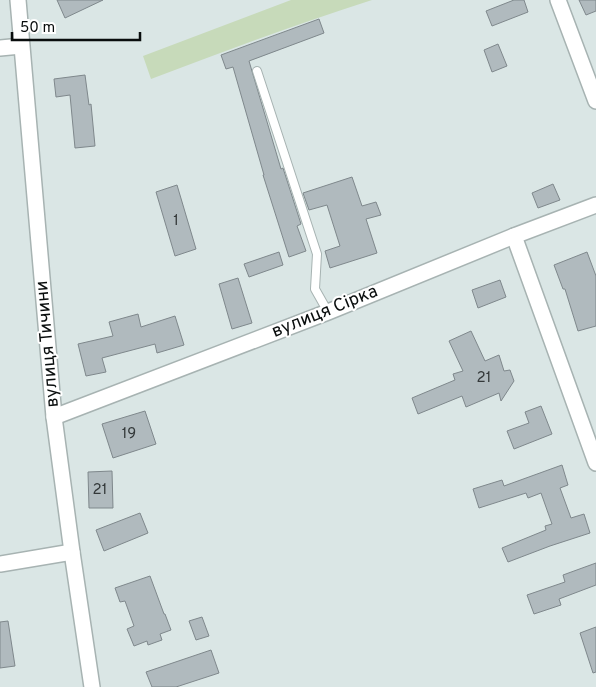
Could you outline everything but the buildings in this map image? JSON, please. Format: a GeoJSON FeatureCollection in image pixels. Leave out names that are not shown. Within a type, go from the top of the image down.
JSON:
{"type":"FeatureCollection","features":[{"type":"Feature","properties":{"kind":"street","name":"вулиця Тичини"},"geometry":{"type":"LineString","coordinates":[[18,0],[54,417],[92,687]]}},
{"type":"Feature","properties":{"kind":"street"},"geometry":{"type":"LineString","coordinates":[[558,0],[596,101]]}},
{"type":"Feature","properties":{"kind":"street"},"geometry":{"type":"LineString","coordinates":[[0,48],[21,46]]}},
{"type":"Feature","properties":{"kind":"street","name":"вулиця Сірка"},"geometry":{"type":"LineString","coordinates":[[54,417],[328,312],[514,236],[596,205]]}},
{"type":"Feature","properties":{"kind":"street"},"geometry":{"type":"LineString","coordinates":[[514,236],[596,463]]}},
{"type":"Feature","properties":{"kind":"street"},"geometry":{"type":"LineString","coordinates":[[0,564],[72,552]]}},
{"type":"Feature","properties":{"kind":"lane"},"geometry":{"type":"LineString","coordinates":[[257,71],[318,254],[315,289],[328,312]]}},
{"type":"Feature","properties":{"kind":"green space"},"geometry":{"type":"Polygon","coordinates":[[[291,0],[372,0],[261,38],[151,79],[143,56],[291,0]]]}}]}
